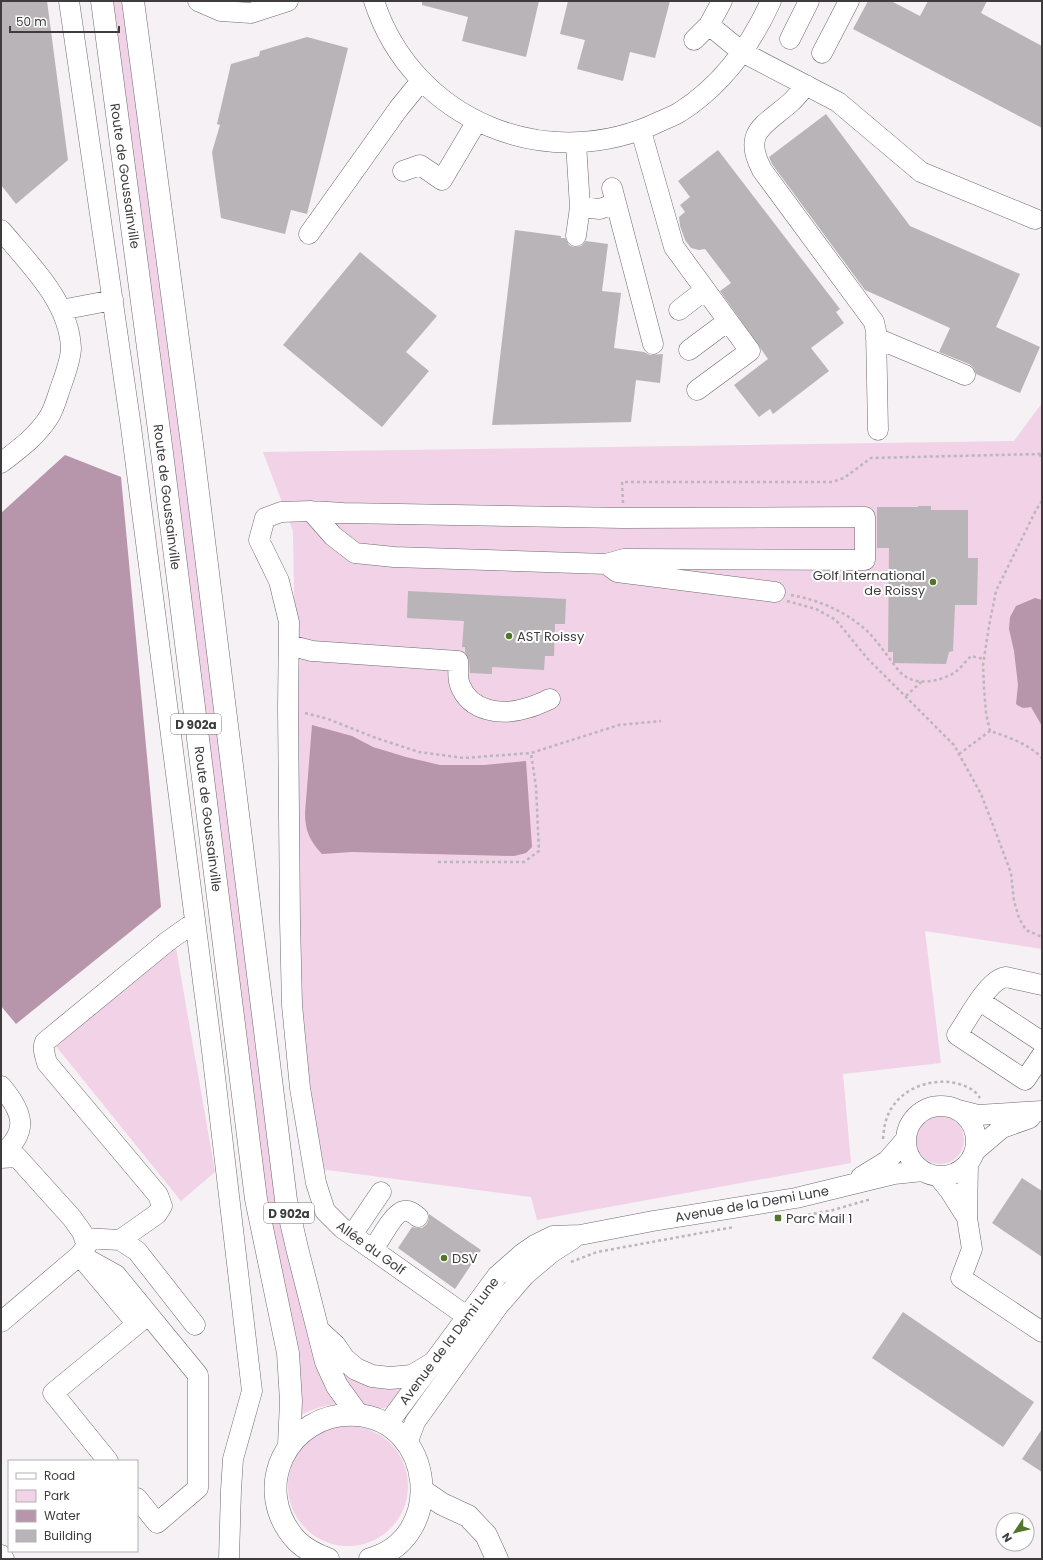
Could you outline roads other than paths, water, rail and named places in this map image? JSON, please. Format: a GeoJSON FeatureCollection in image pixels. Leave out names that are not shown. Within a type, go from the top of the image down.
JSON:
{"type":"FeatureCollection","features":[{"type":"Feature","properties":{"kind":"main road","name":"Route de Goussainville"},"geometry":{"type":"LineString","coordinates":[[102,1],[162,453],[256,1199],[288,1353],[291,1401],[289,1445]]}},
{"type":"Feature","properties":{"kind":"main road","name":"D 902a"},"geometry":{"type":"LineString","coordinates":[[133,1],[190,428],[286,1200],[326,1362],[337,1386],[358,1415]]}},
{"type":"Feature","properties":{"kind":"main road"},"geometry":{"type":"LineString","coordinates":[[318,1331],[335,1346],[344,1359],[356,1369],[372,1376],[390,1378],[412,1376],[432,1364]]}},
{"type":"Feature","properties":{"kind":"main road"},"geometry":{"type":"LineString","coordinates":[[328,1559],[313,1553],[297,1550],[277,1505],[275,1484],[279,1464],[289,1445],[302,1431],[319,1421],[338,1415],[358,1415],[373,1418],[387,1425],[398,1433],[408,1444],[419,1466],[423,1491],[420,1508],[414,1524],[392,1554],[370,1559]]}},
{"type":"Feature","properties":{"kind":"main road"},"geometry":{"type":"LineString","coordinates":[[423,1491],[442,1504],[468,1516],[486,1536],[497,1559]]}},
{"type":"Feature","properties":{"kind":"street"},"geometry":{"type":"LineString","coordinates":[[69,1],[131,427],[212,1051],[252,1391],[233,1459],[229,1559]]}},
{"type":"Feature","properties":{"kind":"street"},"geometry":{"type":"LineString","coordinates":[[198,1],[221,11],[251,13],[288,1]]}},
{"type":"Feature","properties":{"kind":"street"},"geometry":{"type":"LineString","coordinates":[[374,1],[390,40],[405,61],[421,80],[455,109],[506,133],[527,139],[557,143],[605,140],[641,131],[680,112],[711,88],[742,52],[771,1]]}},
{"type":"Feature","properties":{"kind":"street"},"geometry":{"type":"LineString","coordinates":[[694,40],[709,24],[722,1]]}},
{"type":"Feature","properties":{"kind":"street"},"geometry":{"type":"LineString","coordinates":[[790,39],[809,1]]}},
{"type":"Feature","properties":{"kind":"street"},"geometry":{"type":"LineString","coordinates":[[822,53],[848,2]]}},
{"type":"Feature","properties":{"kind":"street"},"geometry":{"type":"LineString","coordinates":[[709,24],[742,52],[838,102],[921,172],[1035,219]]}},
{"type":"Feature","properties":{"kind":"street"},"geometry":{"type":"LineString","coordinates":[[309,234],[399,108],[421,80]]}},
{"type":"Feature","properties":{"kind":"street"},"geometry":{"type":"LineString","coordinates":[[806,85],[790,102],[765,123],[757,133],[754,145],[755,158],[762,170],[874,322],[876,338],[878,430]]}},
{"type":"Feature","properties":{"kind":"street"},"geometry":{"type":"LineString","coordinates":[[403,171],[420,165],[442,180],[478,121]]}},
{"type":"Feature","properties":{"kind":"street"},"geometry":{"type":"LineString","coordinates":[[641,131],[674,247],[750,351],[697,390]]}},
{"type":"Feature","properties":{"kind":"street"},"geometry":{"type":"LineString","coordinates":[[576,143],[580,207],[576,236]]}},
{"type":"Feature","properties":{"kind":"street"},"geometry":{"type":"LineString","coordinates":[[580,207],[600,209],[614,195],[653,344]]}},
{"type":"Feature","properties":{"kind":"street"},"geometry":{"type":"LineString","coordinates":[[1,230],[46,283],[61,310],[69,331],[71,349],[63,380],[49,417],[28,442],[1,463]]}},
{"type":"Feature","properties":{"kind":"street"},"geometry":{"type":"LineString","coordinates":[[679,310],[705,290]]}},
{"type":"Feature","properties":{"kind":"street"},"geometry":{"type":"LineString","coordinates":[[61,310],[112,300]]}},
{"type":"Feature","properties":{"kind":"street"},"geometry":{"type":"LineString","coordinates":[[689,350],[728,321]]}},
{"type":"Feature","properties":{"kind":"street"},"geometry":{"type":"LineString","coordinates":[[876,338],[966,375]]}},
{"type":"Feature","properties":{"kind":"street"},"geometry":{"type":"LineString","coordinates":[[311,510],[351,514],[623,518],[865,517],[865,560],[624,559],[606,564],[394,557],[355,553],[333,536],[311,510]]}},
{"type":"Feature","properties":{"kind":"street","name":"Allée du Golf"},"geometry":{"type":"LineString","coordinates":[[311,510],[281,512],[265,518],[259,540],[279,581],[289,622],[288,708],[292,1005],[300,1088],[316,1183],[325,1211],[342,1228],[475,1322]]}},
{"type":"Feature","properties":{"kind":"street"},"geometry":{"type":"LineString","coordinates":[[606,564],[617,572],[779,596]]}},
{"type":"Feature","properties":{"kind":"street"},"geometry":{"type":"LineString","coordinates":[[289,645],[312,651],[458,660],[460,685],[471,702],[482,708],[501,712],[527,708],[550,699]]}},
{"type":"Feature","properties":{"kind":"street"},"geometry":{"type":"LineString","coordinates":[[1,1322],[82,1247],[120,1240],[157,1214],[162,1206],[158,1195],[47,1063],[44,1053],[44,1045],[45,1042],[168,941],[195,922]]}},
{"type":"Feature","properties":{"kind":"street"},"geometry":{"type":"LineString","coordinates":[[1042,985],[1006,977],[1002,978],[986,990],[957,1035],[1025,1080],[1042,1055]]}},
{"type":"Feature","properties":{"kind":"street"},"geometry":{"type":"LineString","coordinates":[[980,1001],[1042,1042]]}},
{"type":"Feature","properties":{"kind":"street"},"geometry":{"type":"LineString","coordinates":[[1,1086],[9,1096],[21,1119],[18,1136],[11,1147],[1,1157]]}},
{"type":"Feature","properties":{"kind":"street"},"geometry":{"type":"LineString","coordinates":[[967,1218],[950,1191],[930,1174],[916,1165],[910,1157],[906,1138],[909,1127],[915,1118],[924,1110],[947,1106],[978,1115],[1042,1113]]}},
{"type":"Feature","properties":{"kind":"street"},"geometry":{"type":"LineString","coordinates":[[958,1110],[967,1118],[974,1128],[976,1139],[971,1158],[967,1218],[972,1249],[961,1278],[1042,1332]]}},
{"type":"Feature","properties":{"kind":"street"},"geometry":{"type":"LineString","coordinates":[[930,1174],[954,1173],[959,1171],[1002,1128],[1042,1113]]}},
{"type":"Feature","properties":{"kind":"street"},"geometry":{"type":"LineString","coordinates":[[849,1185],[887,1161],[906,1138]]}},
{"type":"Feature","properties":{"kind":"street"},"geometry":{"type":"LineString","coordinates":[[1,1157],[17,1157],[72,1218],[82,1232],[82,1247]]}},
{"type":"Feature","properties":{"kind":"street","name":"Avenue de la Demi Lune"},"geometry":{"type":"LineString","coordinates":[[408,1444],[415,1422],[475,1322],[497,1276],[522,1254],[535,1245],[554,1236],[580,1235],[660,1220],[796,1198],[894,1174],[930,1174]]}},
{"type":"Feature","properties":{"kind":"street"},"geometry":{"type":"LineString","coordinates":[[352,1235],[381,1192]]}},
{"type":"Feature","properties":{"kind":"street"},"geometry":{"type":"LineString","coordinates":[[373,1250],[397,1214],[405,1211],[418,1217]]}},
{"type":"Feature","properties":{"kind":"street"},"geometry":{"type":"LineString","coordinates":[[120,1240],[137,1251],[195,1325]]}},
{"type":"Feature","properties":{"kind":"street"},"geometry":{"type":"LineString","coordinates":[[82,1247],[116,1275],[142,1319],[198,1375],[198,1488],[157,1523],[138,1499]]}},
{"type":"Feature","properties":{"kind":"street"},"geometry":{"type":"LineString","coordinates":[[107,1460],[53,1393],[142,1319]]}},
{"type":"Feature","properties":{"kind":"street","name":"Avenue de la Demi Lune"},"geometry":{"type":"LineString","coordinates":[[387,1425],[432,1364],[475,1322]]}},
{"type":"Feature","properties":{"kind":"street"},"geometry":{"type":"LineString","coordinates":[[1,1555],[4,1559]]}},
{"type":"Feature","properties":{"kind":"water"},"geometry":{"type":"Polygon","coordinates":[[[65,455],[121,477],[161,907],[16,1024],[1,1006],[1,513],[65,455]]]}},
{"type":"Feature","properties":{"kind":"water"},"geometry":{"type":"Polygon","coordinates":[[[1035,598],[1042,600],[1042,726],[1031,707],[1025,708],[1016,704],[1018,685],[1014,651],[1009,629],[1010,617],[1016,606],[1035,598]]]}},
{"type":"Feature","properties":{"kind":"water"},"geometry":{"type":"Polygon","coordinates":[[[312,725],[352,736],[373,747],[440,765],[484,765],[526,761],[532,847],[526,853],[514,856],[352,852],[322,854],[314,845],[309,835],[305,819],[312,725]]]}},
{"type":"Feature","properties":{"kind":"place","name":"Golf International de Roissy"},"geometry":{"type":"Point","coordinates":[933,582]}},
{"type":"Feature","properties":{"kind":"place","name":"AST Roissy"},"geometry":{"type":"Point","coordinates":[509,636]}},
{"type":"Feature","properties":{"kind":"place","name":"Parc Mail 1"},"geometry":{"type":"Point","coordinates":[778,1218]}},
{"type":"Feature","properties":{"kind":"place","name":"DSV"},"geometry":{"type":"Point","coordinates":[444,1258]}}]}
